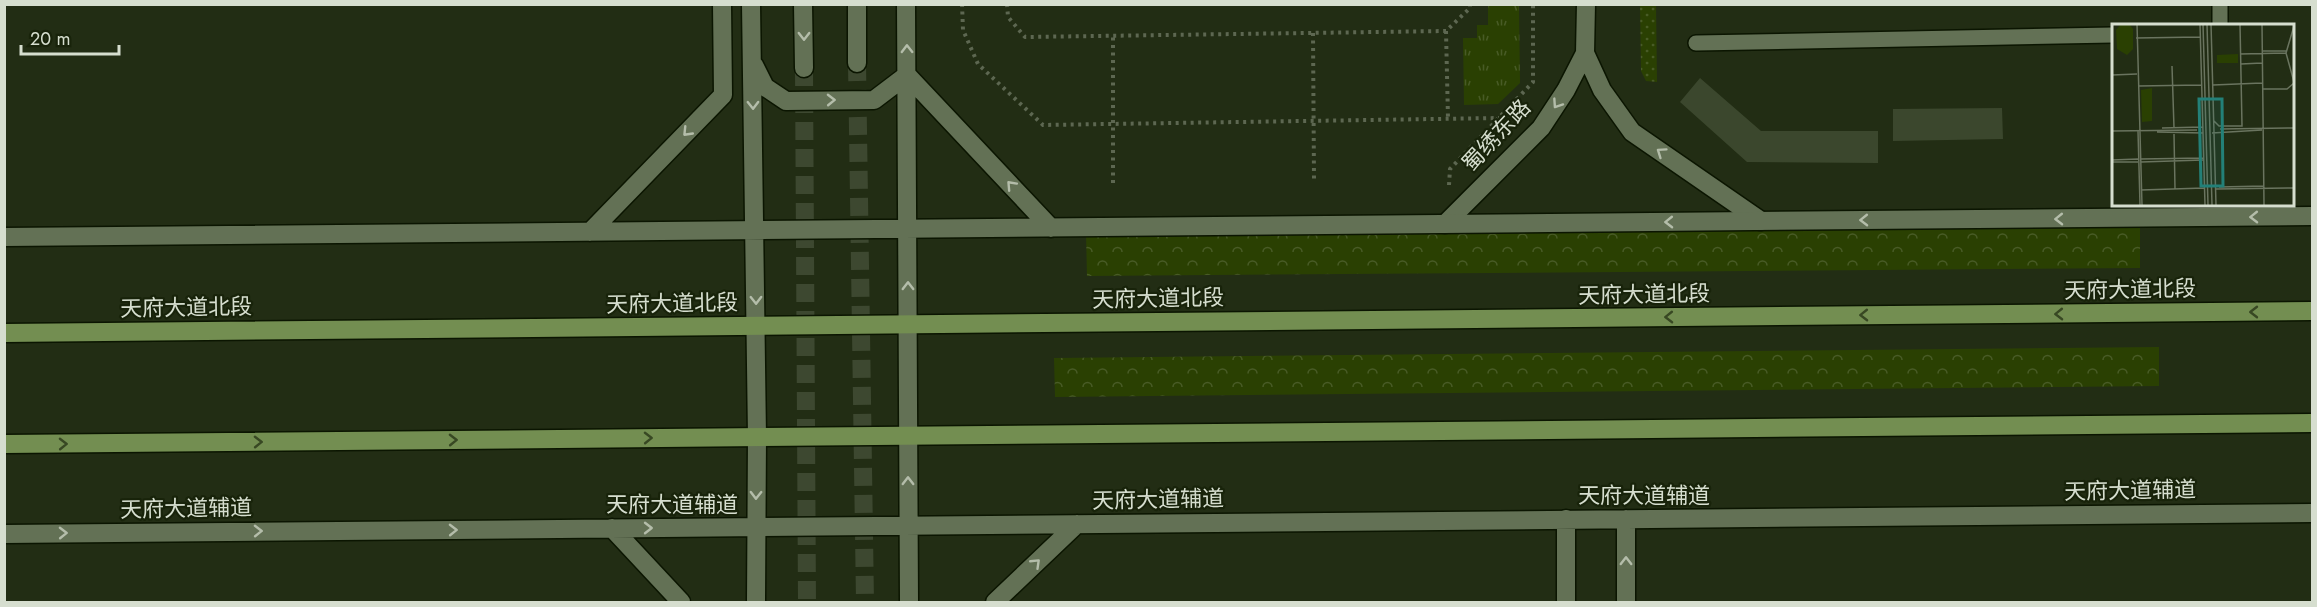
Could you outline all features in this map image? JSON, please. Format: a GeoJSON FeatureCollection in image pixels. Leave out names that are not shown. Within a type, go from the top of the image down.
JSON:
{"type":"FeatureCollection","features":[{"type":"Feature","properties":{"kind":"main road","name":"天府大道北段"},"geometry":{"type":"LineString","coordinates":[[4,333],[2313,311]]}},
{"type":"Feature","properties":{"kind":"main road"},"geometry":{"type":"LineString","coordinates":[[4,444],[2313,423]]}},
{"type":"Feature","properties":{"kind":"street"},"geometry":{"type":"LineString","coordinates":[[590,232],[723,95],[722,4]]}},
{"type":"Feature","properties":{"kind":"street"},"geometry":{"type":"LineString","coordinates":[[752,4],[757,437],[756,603]]}},
{"type":"Feature","properties":{"kind":"street"},"geometry":{"type":"LineString","coordinates":[[803,4],[804,68]]}},
{"type":"Feature","properties":{"kind":"street"},"geometry":{"type":"LineString","coordinates":[[857,4],[857,63]]}},
{"type":"Feature","properties":{"kind":"street"},"geometry":{"type":"LineString","coordinates":[[906,4],[909,603]]}},
{"type":"Feature","properties":{"kind":"street","name":"蜀绣东路"},"geometry":{"type":"LineString","coordinates":[[1445,224],[1541,128],[1566,90],[1585,52],[1586,4]]}},
{"type":"Feature","properties":{"kind":"street"},"geometry":{"type":"LineString","coordinates":[[1585,52],[1602,90],[1632,132],[1761,221]]}},
{"type":"Feature","properties":{"kind":"street"},"geometry":{"type":"LineString","coordinates":[[752,60],[765,87],[786,101],[874,100],[907,75]]}},
{"type":"Feature","properties":{"kind":"street"},"geometry":{"type":"LineString","coordinates":[[907,75],[1051,228]]}},
{"type":"Feature","properties":{"kind":"street"},"geometry":{"type":"LineString","coordinates":[[4,237],[2313,216]]}},
{"type":"Feature","properties":{"kind":"street","name":"天府大道辅道"},"geometry":{"type":"LineString","coordinates":[[4,534],[2313,513]]}},
{"type":"Feature","properties":{"kind":"street"},"geometry":{"type":"LineString","coordinates":[[1566,519],[1566,603]]}},
{"type":"Feature","properties":{"kind":"street"},"geometry":{"type":"LineString","coordinates":[[1626,519],[1626,603]]}},
{"type":"Feature","properties":{"kind":"street"},"geometry":{"type":"LineString","coordinates":[[995,603],[1077,524]]}},
{"type":"Feature","properties":{"kind":"street"},"geometry":{"type":"LineString","coordinates":[[612,528],[681,603]]}},
{"type":"Feature","properties":{"kind":"lane"},"geometry":{"type":"LineString","coordinates":[[2220,4],[2220,24]]}},
{"type":"Feature","properties":{"kind":"lane"},"geometry":{"type":"LineString","coordinates":[[1696,43],[2112,35]]}},
{"type":"Feature","properties":{"kind":"path"},"geometry":{"type":"LineString","coordinates":[[962,4],[963,30],[978,64],[1043,125],[1499,118]]}},
{"type":"Feature","properties":{"kind":"path"},"geometry":{"type":"LineString","coordinates":[[1007,4],[1008,17],[1025,37],[1446,31],[1470,8],[1470,4]]}},
{"type":"Feature","properties":{"kind":"path"},"geometry":{"type":"LineString","coordinates":[[1445,224],[1450,170],[1533,82],[1533,4]]}},
{"type":"Feature","properties":{"kind":"path"},"geometry":{"type":"LineString","coordinates":[[1446,31],[1448,119]]}},
{"type":"Feature","properties":{"kind":"path"},"geometry":{"type":"LineString","coordinates":[[1313,33],[1314,179]]}},
{"type":"Feature","properties":{"kind":"path"},"geometry":{"type":"LineString","coordinates":[[1113,36],[1113,183]]}},
{"type":"Feature","properties":{"kind":"green space"},"geometry":{"type":"Polygon","coordinates":[[[1488,5],[1519,5],[1520,83],[1498,104],[1464,105],[1463,38],[1477,38],[1477,25],[1488,25],[1488,5]]]}},
{"type":"Feature","properties":{"kind":"green space"},"geometry":{"type":"Polygon","coordinates":[[[1640,5],[1656,5],[1657,82],[1646,81],[1641,71],[1640,5]]]}},
{"type":"Feature","properties":{"kind":"green space"},"geometry":{"type":"Polygon","coordinates":[[[2140,225],[2140,268],[1087,276],[1086,233],[2140,225]]]}},
{"type":"Feature","properties":{"kind":"green space"},"geometry":{"type":"Polygon","coordinates":[[[2159,347],[2159,386],[1055,397],[1054,358],[2159,347]]]}},
{"type":"Feature","properties":{"kind":"building"},"geometry":{"type":"Polygon","coordinates":[[[1700,78],[1761,131],[1878,131],[1878,163],[1747,162],[1680,102],[1700,78]]]}},
{"type":"Feature","properties":{"kind":"building"},"geometry":{"type":"Polygon","coordinates":[[[2002,108],[2003,139],[1893,141],[1893,109],[2002,108]]]}},
{"type":"Feature","properties":{"kind":"tunnel"},"geometry":{"type":"LineString","coordinates":[[857,63],[865,602]]}},
{"type":"Feature","properties":{"kind":"tunnel"},"geometry":{"type":"LineString","coordinates":[[804,68],[807,602]]}}]}
